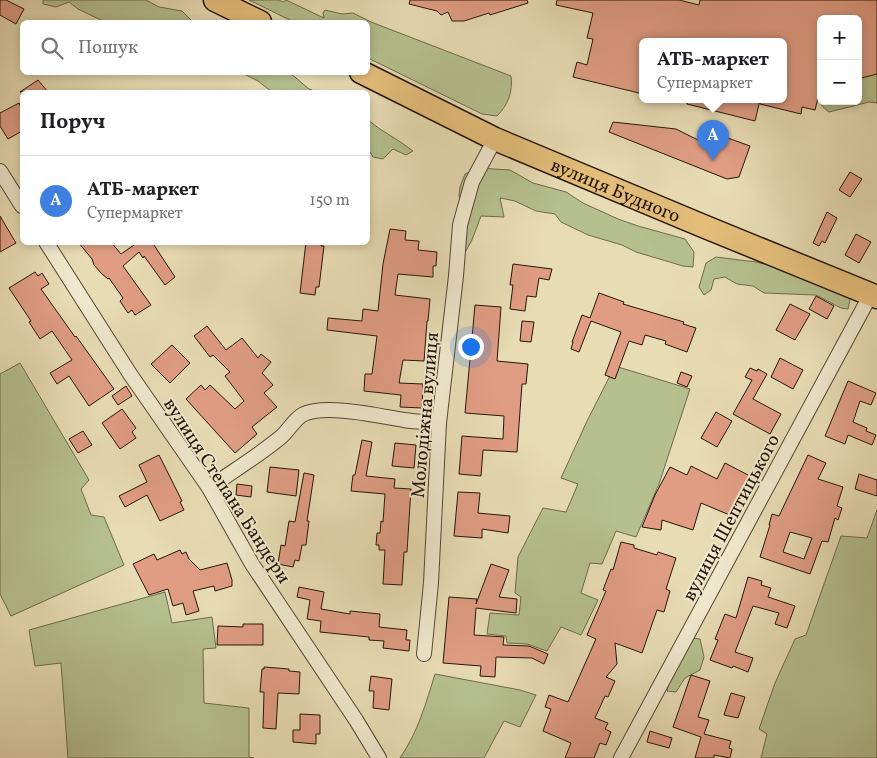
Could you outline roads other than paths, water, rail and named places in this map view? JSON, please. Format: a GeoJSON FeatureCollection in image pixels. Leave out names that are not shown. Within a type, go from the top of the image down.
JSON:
{"type":"FeatureCollection","features":[{"type":"Feature","properties":{"kind":"highway"},"geometry":{"type":"LineString","coordinates":[[215,0],[256,20]]}},
{"type":"Feature","properties":{"kind":"highway","name":"вулиця Будного"},"geometry":{"type":"LineString","coordinates":[[367,75],[496,139],[694,223],[874,295]]}},
{"type":"Feature","properties":{"kind":"street","name":"Молодіжна вулиця"},"geometry":{"type":"LineString","coordinates":[[424,654],[431,583],[439,423],[460,225],[472,182],[496,139]]}},
{"type":"Feature","properties":{"kind":"street"},"geometry":{"type":"LineString","coordinates":[[0,171],[20,203]]}},
{"type":"Feature","properties":{"kind":"street","name":"вулиця Степана Бандери"},"geometry":{"type":"LineString","coordinates":[[48,245],[130,374],[208,488],[252,564],[380,758]]}},
{"type":"Feature","properties":{"kind":"street","name":"вулиця Шептицького"},"geometry":{"type":"LineString","coordinates":[[621,758],[874,295]]}},
{"type":"Feature","properties":{"kind":"street"},"geometry":{"type":"LineString","coordinates":[[208,488],[248,462],[281,437],[302,416],[317,411],[345,412],[439,423]]}},
{"type":"Feature","properties":{"kind":"place","name":"АТБ-маркет"},"geometry":{"type":"Point","coordinates":[713,161]}}]}
